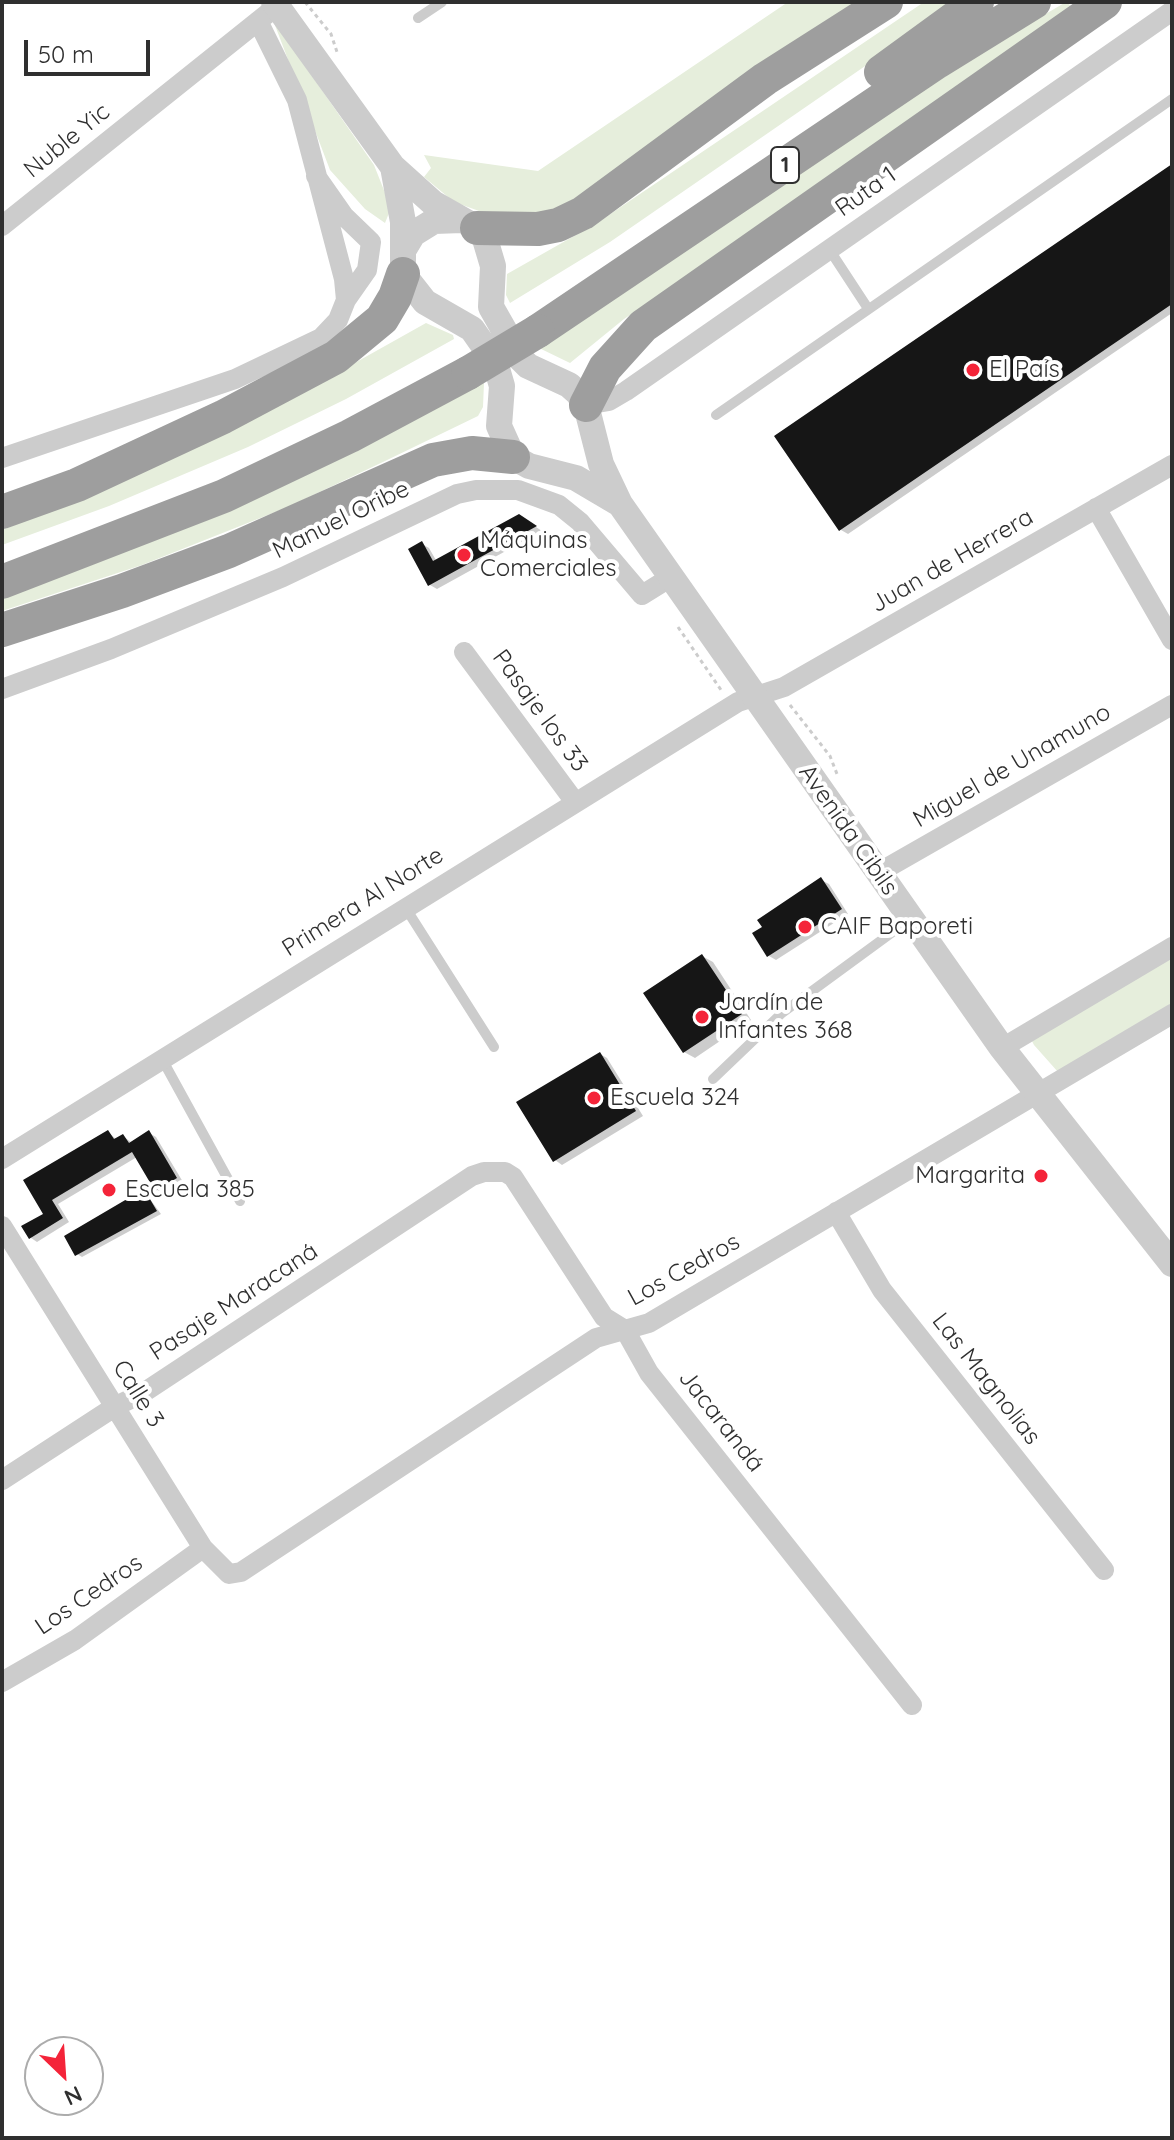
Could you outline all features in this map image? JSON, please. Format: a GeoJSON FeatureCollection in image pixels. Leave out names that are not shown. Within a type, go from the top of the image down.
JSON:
{"type":"FeatureCollection","features":[{"type":"Feature","properties":{"kind":"highway"},"geometry":{"type":"LineString","coordinates":[[469,224],[538,229],[558,225],[583,213],[765,79],[886,2]]}},
{"type":"Feature","properties":{"kind":"highway","name":"1"},"geometry":{"type":"LineString","coordinates":[[532,321],[977,2]]}},
{"type":"Feature","properties":{"kind":"highway","name":"1"},"geometry":{"type":"LineString","coordinates":[[2,582],[224,496],[350,436],[1034,2]]}},
{"type":"Feature","properties":{"kind":"highway"},"geometry":{"type":"LineString","coordinates":[[588,415],[611,359],[643,326],[1105,2]]}},
{"type":"Feature","properties":{"kind":"highway"},"geometry":{"type":"LineString","coordinates":[[2,512],[77,485],[223,417],[336,357],[382,319],[395,297],[404,261]]}},
{"type":"Feature","properties":{"kind":"highway","name":"1"},"geometry":{"type":"LineString","coordinates":[[2,558],[216,476],[462,364]]}},
{"type":"Feature","properties":{"kind":"highway"},"geometry":{"type":"LineString","coordinates":[[2,630],[122,591],[229,551],[433,460],[472,453],[528,463]]}},
{"type":"Feature","properties":{"kind":"street"},"geometry":{"type":"LineString","coordinates":[[270,10],[393,167],[433,203],[469,224],[492,256],[489,298],[493,315],[520,358],[528,366],[569,385],[588,415],[577,452],[558,465],[528,463],[499,426],[502,386],[495,362],[472,329],[425,302],[404,261],[403,222],[393,167]]}},
{"type":"Feature","properties":{"kind":"street"},"geometry":{"type":"LineString","coordinates":[[270,10],[344,279],[346,300]]}},
{"type":"Feature","properties":{"kind":"street","name":"Nuble Yic"},"geometry":{"type":"LineString","coordinates":[[2,226],[270,10]]}},
{"type":"Feature","properties":{"kind":"street","name":"Ruta 1"},"geometry":{"type":"LineString","coordinates":[[588,415],[1172,11]]}},
{"type":"Feature","properties":{"kind":"street"},"geometry":{"type":"LineString","coordinates":[[2,458],[185,397],[321,338],[338,320],[346,300],[367,270],[371,242],[344,216],[316,176]]}},
{"type":"Feature","properties":{"kind":"street"},"geometry":{"type":"LineString","coordinates":[[404,261],[413,234],[434,221],[469,224]]}},
{"type":"Feature","properties":{"kind":"street","name":"Avenida Cibils"},"geometry":{"type":"LineString","coordinates":[[588,415],[601,464],[620,504],[1002,1048],[1172,1264]]}},
{"type":"Feature","properties":{"kind":"street","name":"Avenida Cibils"},"geometry":{"type":"LineString","coordinates":[[528,463],[576,478],[620,504]]}},
{"type":"Feature","properties":{"kind":"street","name":"Juan de Herrera"},"geometry":{"type":"LineString","coordinates":[[755,697],[784,687],[1172,465]]}},
{"type":"Feature","properties":{"kind":"street","name":"Manuel Oribe"},"geometry":{"type":"LineString","coordinates":[[2,689],[183,619],[283,577],[429,506],[476,490],[518,490],[559,505],[590,532],[642,595],[671,577]]}},
{"type":"Feature","properties":{"kind":"street"},"geometry":{"type":"LineString","coordinates":[[1096,508],[1172,640]]}},
{"type":"Feature","properties":{"kind":"street","name":"Pasaje los 33"},"geometry":{"type":"LineString","coordinates":[[464,652],[575,802]]}},
{"type":"Feature","properties":{"kind":"street","name":"Primera Al Norte"},"geometry":{"type":"LineString","coordinates":[[2,1159],[161,1057],[575,802],[738,702],[755,697]]}},
{"type":"Feature","properties":{"kind":"street","name":"Miguel de Unamuno"},"geometry":{"type":"LineString","coordinates":[[878,873],[1172,705]]}},
{"type":"Feature","properties":{"kind":"street"},"geometry":{"type":"LineString","coordinates":[[1002,1048],[1172,947]]}},
{"type":"Feature","properties":{"kind":"street","name":"Los Cedros"},"geometry":{"type":"LineString","coordinates":[[241,1572],[596,1338],[649,1323],[1172,1014]]}},
{"type":"Feature","properties":{"kind":"street","name":"Jacarandá"},"geometry":{"type":"LineString","coordinates":[[496,1171],[513,1177],[604,1317],[625,1330],[649,1373],[912,1705]]}},
{"type":"Feature","properties":{"kind":"street","name":"Pasaje Maracaná"},"geometry":{"type":"LineString","coordinates":[[2,1480],[116,1406],[143,1393],[472,1176],[496,1171]]}},
{"type":"Feature","properties":{"kind":"street","name":"Las Magnolias"},"geometry":{"type":"LineString","coordinates":[[836,1212],[882,1290],[1104,1570]]}},
{"type":"Feature","properties":{"kind":"street","name":"Calle 3"},"geometry":{"type":"LineString","coordinates":[[2,1226],[203,1548],[229,1574],[241,1572]]}},
{"type":"Feature","properties":{"kind":"street","name":"Los Cedros"},"geometry":{"type":"LineString","coordinates":[[2,1682],[75,1640],[203,1548]]}},
{"type":"Feature","properties":{"kind":"lane"},"geometry":{"type":"LineString","coordinates":[[418,18],[442,2]]}},
{"type":"Feature","properties":{"kind":"lane"},"geometry":{"type":"LineString","coordinates":[[716,415],[867,307],[1172,99]]}},
{"type":"Feature","properties":{"kind":"lane"},"geometry":{"type":"LineString","coordinates":[[829,249],[867,307]]}},
{"type":"Feature","properties":{"kind":"lane"},"geometry":{"type":"LineString","coordinates":[[405,907],[494,1047]]}},
{"type":"Feature","properties":{"kind":"lane"},"geometry":{"type":"LineString","coordinates":[[713,1079],[782,1013],[910,919]]}},
{"type":"Feature","properties":{"kind":"lane"},"geometry":{"type":"LineString","coordinates":[[161,1057],[240,1201]]}},
{"type":"Feature","properties":{"kind":"green space"},"geometry":{"type":"Polygon","coordinates":[[[788,2],[876,2],[572,204],[533,216],[493,216],[454,202],[424,177],[431,168],[424,155],[538,171],[788,2]]]}},
{"type":"Feature","properties":{"kind":"green space"},"geometry":{"type":"Polygon","coordinates":[[[924,2],[958,2],[610,242],[510,303],[506,295],[507,274],[597,223],[924,2]]]}},
{"type":"Feature","properties":{"kind":"green space"},"geometry":{"type":"Polygon","coordinates":[[[1066,2],[1071,6],[784,211],[624,319],[570,363],[537,347],[974,56],[1066,2]]]}},
{"type":"Feature","properties":{"kind":"green space"},"geometry":{"type":"Polygon","coordinates":[[[273,20],[374,165],[391,208],[385,223],[365,209],[330,170],[273,20]]]}},
{"type":"Feature","properties":{"kind":"green space"},"geometry":{"type":"Polygon","coordinates":[[[426,323],[453,335],[454,339],[346,399],[248,447],[109,506],[2,545],[2,530],[67,504],[294,397],[426,323]]]}},
{"type":"Feature","properties":{"kind":"green space"},"geometry":{"type":"Polygon","coordinates":[[[484,383],[483,407],[478,416],[288,507],[142,565],[2,611],[2,596],[484,383]]]}},
{"type":"Feature","properties":{"kind":"green space"},"geometry":{"type":"Polygon","coordinates":[[[1172,955],[1172,1009],[1058,1072],[1034,1045],[1031,1039],[1172,955]]]}},
{"type":"Feature","properties":{"kind":"building","name":"El País"},"geometry":{"type":"Polygon","coordinates":[[[1172,164],[1172,304],[839,531],[774,436],[1172,164]]]}},
{"type":"Feature","properties":{"kind":"building","name":"Máquinas Comerciales"},"geometry":{"type":"Polygon","coordinates":[[[519,514],[537,526],[428,586],[408,549],[422,541],[433,561],[519,514]]]}},
{"type":"Feature","properties":{"kind":"building"},"geometry":{"type":"Polygon","coordinates":[[[821,877],[842,909],[767,957],[752,933],[762,927],[757,920],[821,877]]]}},
{"type":"Feature","properties":{"kind":"building"},"geometry":{"type":"Polygon","coordinates":[[[702,954],[742,1014],[683,1053],[643,993],[702,954]]]}},
{"type":"Feature","properties":{"kind":"building"},"geometry":{"type":"Polygon","coordinates":[[[600,1052],[636,1111],[553,1162],[516,1102],[600,1052]]]}},
{"type":"Feature","properties":{"kind":"building"},"geometry":{"type":"Polygon","coordinates":[[[108,1130],[114,1139],[123,1134],[129,1143],[149,1130],[177,1178],[155,1191],[132,1152],[52,1200],[63,1218],[29,1239],[21,1226],[43,1214],[23,1180],[108,1130]]]}},
{"type":"Feature","properties":{"kind":"building"},"geometry":{"type":"Polygon","coordinates":[[[144,1189],[157,1211],[75,1256],[64,1236],[144,1189]]]}},
{"type":"Feature","properties":{"kind":"place","name":"El País"},"geometry":{"type":"Point","coordinates":[973,370]}},
{"type":"Feature","properties":{"kind":"place","name":"Máquinas Comerciales"},"geometry":{"type":"Point","coordinates":[464,555]}},
{"type":"Feature","properties":{"kind":"place","name":"CAIF Baporeti"},"geometry":{"type":"Point","coordinates":[805,927]}},
{"type":"Feature","properties":{"kind":"place","name":"Jardín de Infantes 368"},"geometry":{"type":"Point","coordinates":[702,1017]}},
{"type":"Feature","properties":{"kind":"place","name":"Escuela 324"},"geometry":{"type":"Point","coordinates":[594,1098]}},
{"type":"Feature","properties":{"kind":"place","name":"Margarita"},"geometry":{"type":"Point","coordinates":[1041,1176]}},
{"type":"Feature","properties":{"kind":"place","name":"Escuela 385"},"geometry":{"type":"Point","coordinates":[109,1190]}}]}
